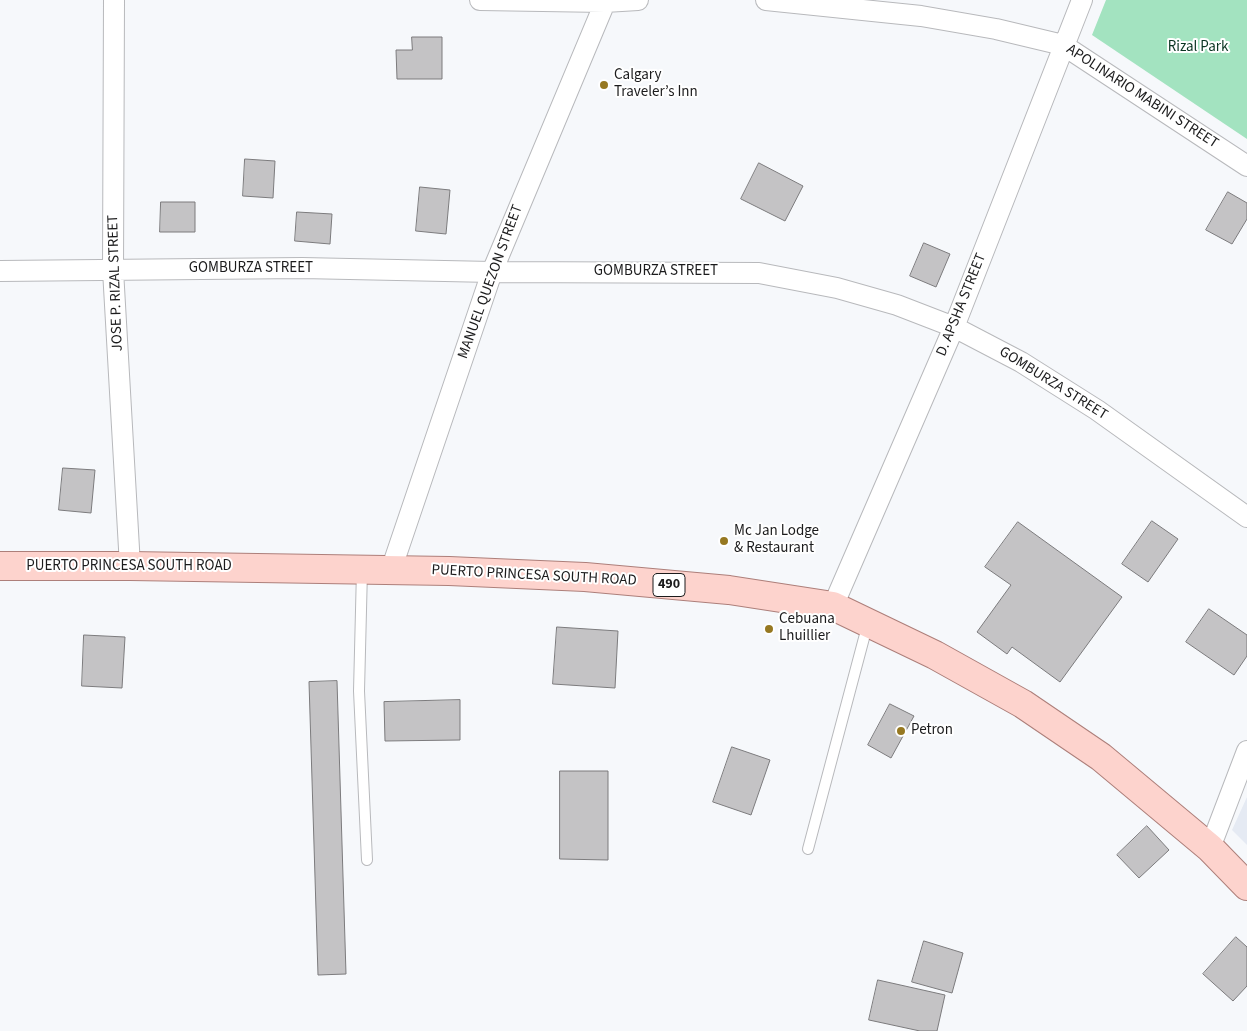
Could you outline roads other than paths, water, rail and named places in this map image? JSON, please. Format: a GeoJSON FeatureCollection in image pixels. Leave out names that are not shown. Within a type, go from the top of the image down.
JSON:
{"type":"FeatureCollection","features":[{"type":"Feature","properties":{"kind":"main road","name":"PUERTO PRINCESA SOUTH ROAD"},"geometry":{"type":"LineString","coordinates":[[0,566],[449,570],[585,577],[729,590],[833,606],[935,655],[1023,704],[1101,757],[1210,848],[1247,886]]}},
{"type":"Feature","properties":{"kind":"street","name":"JOSE P. RIZAL STREET"},"geometry":{"type":"LineString","coordinates":[[114,0],[113,270],[130,566]]}},
{"type":"Feature","properties":{"kind":"street"},"geometry":{"type":"LineString","coordinates":[[480,0],[638,0]]}},
{"type":"Feature","properties":{"kind":"street","name":"APOLINARIO MABINI STREET"},"geometry":{"type":"LineString","coordinates":[[766,0],[921,16],[996,29],[1063,45],[1247,166]]}},
{"type":"Feature","properties":{"kind":"street","name":"D. APSHA STREET"},"geometry":{"type":"LineString","coordinates":[[833,606],[954,327],[1082,0]]}},
{"type":"Feature","properties":{"kind":"street","name":"MANUEL QUEZON STREET"},"geometry":{"type":"LineString","coordinates":[[391,570],[492,272],[605,1]]}},
{"type":"Feature","properties":{"kind":"street","name":"GOMBURZA STREET"},"geometry":{"type":"LineString","coordinates":[[0,271],[302,268],[492,272],[759,273],[837,288],[897,306],[954,327],[1022,362],[1097,410],[1247,517]]}},
{"type":"Feature","properties":{"kind":"street"},"geometry":{"type":"LineString","coordinates":[[1210,848],[1247,751]]}},
{"type":"Feature","properties":{"kind":"lane"},"geometry":{"type":"LineString","coordinates":[[362,569],[359,691],[368,860]]}},
{"type":"Feature","properties":{"kind":"lane"},"geometry":{"type":"LineString","coordinates":[[808,849],[869,623]]}},
{"type":"Feature","properties":{"kind":"place","name":"Calgary Traveler’s Inn"},"geometry":{"type":"Point","coordinates":[604,85]}},
{"type":"Feature","properties":{"kind":"place","name":"Mc Jan Lodge & Restaurant"},"geometry":{"type":"Point","coordinates":[724,541]}},
{"type":"Feature","properties":{"kind":"place","name":"Cebuana Lhuillier"},"geometry":{"type":"Point","coordinates":[769,629]}},
{"type":"Feature","properties":{"kind":"place","name":"Petron"},"geometry":{"type":"Point","coordinates":[901,731]}},
{"type":"Feature","properties":{"kind":"park label","name":"Rizal Park"},"geometry":{"type":"Point","coordinates":[1198,48]}}]}
